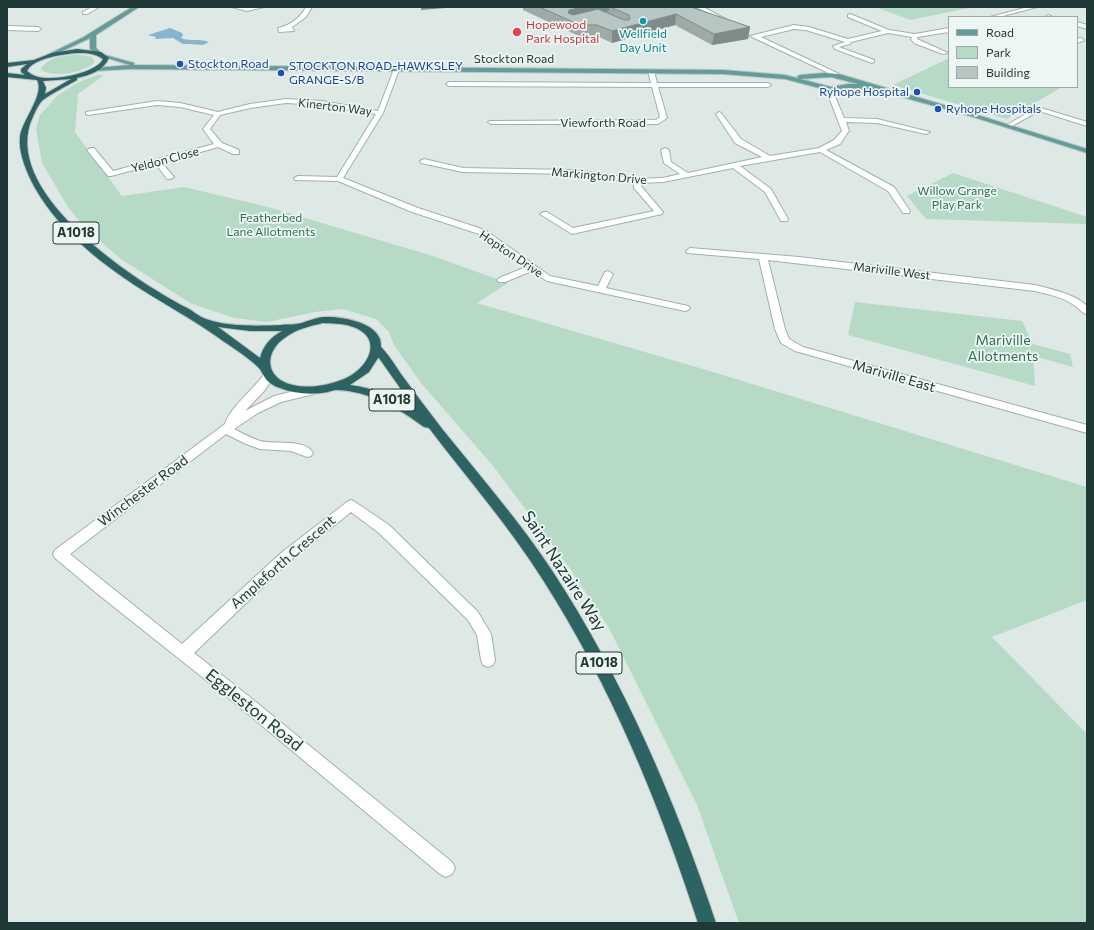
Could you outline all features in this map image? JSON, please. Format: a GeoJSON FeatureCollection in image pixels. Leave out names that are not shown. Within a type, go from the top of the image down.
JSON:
{"type":"FeatureCollection","features":[{"type":"Feature","properties":{"kind":"highway","name":"Stockton Road"},"geometry":{"type":"LineString","coordinates":[[7,65],[35,61],[50,55],[76,51],[100,54]]}},
{"type":"Feature","properties":{"kind":"highway"},"geometry":{"type":"LineString","coordinates":[[40,99],[106,62],[106,58],[100,54]]}},
{"type":"Feature","properties":{"kind":"highway"},"geometry":{"type":"LineString","coordinates":[[35,61],[28,64],[24,69],[24,72],[37,78]]}},
{"type":"Feature","properties":{"kind":"highway","name":"Stockton Road"},"geometry":{"type":"LineString","coordinates":[[7,75],[58,79],[92,71]]}},
{"type":"Feature","properties":{"kind":"highway","name":"Saint Nazaire Way"},"geometry":{"type":"LineString","coordinates":[[37,78],[43,87],[40,99],[28,121],[24,135],[24,148],[36,183],[66,224],[123,274],[202,321],[267,372],[276,382],[297,390],[310,390],[337,386],[350,381],[366,370],[375,358],[378,350]]}},
{"type":"Feature","properties":{"kind":"highway","name":"Saint Nazaire Way"},"geometry":{"type":"LineString","coordinates":[[202,321],[223,326],[247,329],[299,326],[323,320],[341,320],[358,324],[373,334],[378,350],[438,432],[485,488],[525,542],[561,596],[598,660],[635,736],[673,826],[707,923]]}},
{"type":"Feature","properties":{"kind":"highway","name":"Saint Nazaire Way"},"geometry":{"type":"LineString","coordinates":[[267,372],[265,360],[267,352],[279,338],[299,326]]}},
{"type":"Feature","properties":{"kind":"highway","name":"Saint Nazaire Way"},"geometry":{"type":"LineString","coordinates":[[337,386],[359,389],[378,394],[403,405],[438,432]]}},
{"type":"Feature","properties":{"kind":"main road"},"geometry":{"type":"LineString","coordinates":[[50,55],[67,49],[93,35],[136,7]]}},
{"type":"Feature","properties":{"kind":"main road"},"geometry":{"type":"LineString","coordinates":[[93,35],[93,49],[100,54]]}},
{"type":"Feature","properties":{"kind":"main road","name":"Stockton Road"},"geometry":{"type":"LineString","coordinates":[[100,54],[147,68]]}},
{"type":"Feature","properties":{"kind":"main road","name":"Stockton Road"},"geometry":{"type":"LineString","coordinates":[[92,71],[147,68],[723,72],[785,77],[837,75],[849,83],[875,87],[1087,151]]}},
{"type":"Feature","properties":{"kind":"main road"},"geometry":{"type":"LineString","coordinates":[[818,75],[812,80],[818,85]]}},
{"type":"Feature","properties":{"kind":"main road","name":"Stockton Road"},"geometry":{"type":"LineString","coordinates":[[785,77],[831,89],[849,83]]}},
{"type":"Feature","properties":{"kind":"street"},"geometry":{"type":"LineString","coordinates":[[85,13],[96,7]]}},
{"type":"Feature","properties":{"kind":"street"},"geometry":{"type":"LineString","coordinates":[[235,7],[247,9],[261,7]]}},
{"type":"Feature","properties":{"kind":"street"},"geometry":{"type":"LineString","coordinates":[[289,27],[304,16],[309,7]]}},
{"type":"Feature","properties":{"kind":"street"},"geometry":{"type":"LineString","coordinates":[[699,7],[736,27]]}},
{"type":"Feature","properties":{"kind":"street"},"geometry":{"type":"LineString","coordinates":[[997,16],[1034,7]]}},
{"type":"Feature","properties":{"kind":"street"},"geometry":{"type":"LineString","coordinates":[[850,16],[888,31],[915,36],[948,30]]}},
{"type":"Feature","properties":{"kind":"street"},"geometry":{"type":"LineString","coordinates":[[756,37],[794,27],[806,28],[848,41]]}},
{"type":"Feature","properties":{"kind":"street"},"geometry":{"type":"LineString","coordinates":[[7,28],[38,29]]}},
{"type":"Feature","properties":{"kind":"street"},"geometry":{"type":"LineString","coordinates":[[872,61],[837,48],[836,46],[848,43],[848,41],[888,31]]}},
{"type":"Feature","properties":{"kind":"street"},"geometry":{"type":"LineString","coordinates":[[750,34],[837,75]]}},
{"type":"Feature","properties":{"kind":"street"},"geometry":{"type":"LineString","coordinates":[[915,36],[914,39],[916,42],[945,53]]}},
{"type":"Feature","properties":{"kind":"street"},"geometry":{"type":"LineString","coordinates":[[812,63],[818,67],[820,71],[818,75]]}},
{"type":"Feature","properties":{"kind":"street"},"geometry":{"type":"LineString","coordinates":[[338,179],[380,113],[396,70]]}},
{"type":"Feature","properties":{"kind":"street","name":"Viewforth Road"},"geometry":{"type":"LineString","coordinates":[[491,122],[658,122],[664,118],[651,71]]}},
{"type":"Feature","properties":{"kind":"street","name":"Stockton Road"},"geometry":{"type":"LineString","coordinates":[[449,84],[768,85]]}},
{"type":"Feature","properties":{"kind":"street","name":"Markington Drive"},"geometry":{"type":"LineString","coordinates":[[424,161],[461,173],[573,172],[638,181],[663,180],[769,158],[821,150],[837,142],[846,131],[830,92],[831,89]]}},
{"type":"Feature","properties":{"kind":"street","name":"Kinerton Way"},"geometry":{"type":"LineString","coordinates":[[218,114],[250,106],[286,101],[322,104],[380,113]]}},
{"type":"Feature","properties":{"kind":"street"},"geometry":{"type":"LineString","coordinates":[[88,113],[157,103],[180,105],[218,114],[206,130],[219,145],[236,152]]}},
{"type":"Feature","properties":{"kind":"street"},"geometry":{"type":"LineString","coordinates":[[1008,126],[1038,109],[1087,124]]}},
{"type":"Feature","properties":{"kind":"street"},"geometry":{"type":"LineString","coordinates":[[719,114],[738,141],[769,158]]}},
{"type":"Feature","properties":{"kind":"street"},"geometry":{"type":"LineString","coordinates":[[841,120],[877,121],[926,132]]}},
{"type":"Feature","properties":{"kind":"street","name":"Yeldon Close"},"geometry":{"type":"LineString","coordinates":[[91,150],[111,174],[219,145]]}},
{"type":"Feature","properties":{"kind":"street"},"geometry":{"type":"LineString","coordinates":[[665,150],[668,163],[686,175]]}},
{"type":"Feature","properties":{"kind":"street"},"geometry":{"type":"LineString","coordinates":[[821,150],[891,188],[906,211]]}},
{"type":"Feature","properties":{"kind":"street"},"geometry":{"type":"LineString","coordinates":[[158,162],[170,177]]}},
{"type":"Feature","properties":{"kind":"street"},"geometry":{"type":"LineString","coordinates":[[735,166],[768,191],[784,219]]}},
{"type":"Feature","properties":{"kind":"street","name":"Hopton Drive"},"geometry":{"type":"LineString","coordinates":[[298,178],[338,179],[415,210],[482,232],[547,278],[685,308]]}},
{"type":"Feature","properties":{"kind":"street"},"geometry":{"type":"LineString","coordinates":[[544,214],[572,231],[662,214],[637,186],[638,181]]}},
{"type":"Feature","properties":{"kind":"street","name":"Mariville West"},"geometry":{"type":"LineString","coordinates":[[690,251],[823,262],[937,278],[1035,288],[1058,294],[1078,303],[1087,311]]}},
{"type":"Feature","properties":{"kind":"street","name":"Mariville East"},"geometry":{"type":"LineString","coordinates":[[763,258],[780,329],[785,341],[799,349],[1087,429]]}},
{"type":"Feature","properties":{"kind":"street"},"geometry":{"type":"LineString","coordinates":[[502,280],[532,268]]}},
{"type":"Feature","properties":{"kind":"street"},"geometry":{"type":"LineString","coordinates":[[601,289],[608,274]]}},
{"type":"Feature","properties":{"kind":"street"},"geometry":{"type":"LineString","coordinates":[[225,429],[245,402],[261,386],[267,372]]}},
{"type":"Feature","properties":{"kind":"street"},"geometry":{"type":"LineString","coordinates":[[225,429],[254,410],[278,399],[310,390]]}},
{"type":"Feature","properties":{"kind":"street"},"geometry":{"type":"LineString","coordinates":[[225,429],[247,440],[265,446],[297,447],[307,453]]}},
{"type":"Feature","properties":{"kind":"street","name":"Winchester Road"},"geometry":{"type":"LineString","coordinates":[[60,554],[225,429]]}},
{"type":"Feature","properties":{"kind":"street","name":"Ampleforth Crescent"},"geometry":{"type":"LineString","coordinates":[[183,653],[251,588],[319,528],[351,505],[384,528],[473,616],[484,634],[488,660]]}},
{"type":"Feature","properties":{"kind":"street","name":"Eggleston Road"},"geometry":{"type":"LineString","coordinates":[[60,554],[446,868]]}},
{"type":"Feature","properties":{"kind":"green space"},"geometry":{"type":"Polygon","coordinates":[[[875,7],[974,7],[910,20],[875,7]]]}},
{"type":"Feature","properties":{"kind":"green space"},"geometry":{"type":"Polygon","coordinates":[[[80,55],[92,57],[94,63],[76,72],[53,74],[41,70],[41,68],[49,61],[59,57],[80,55]]]}},
{"type":"Feature","properties":{"kind":"green space"},"geometry":{"type":"Polygon","coordinates":[[[948,58],[948,88],[1060,88],[1007,119],[893,85],[948,58]]]}},
{"type":"Feature","properties":{"kind":"green space","name":"Featherbed Lane Allotments"},"geometry":{"type":"Polygon","coordinates":[[[97,75],[104,75],[78,94],[75,132],[122,196],[184,187],[268,207],[433,256],[508,283],[477,303],[710,371],[1087,487],[1087,600],[992,637],[1087,734],[1087,923],[739,923],[697,805],[609,628],[571,570],[493,466],[421,383],[394,345],[389,332],[376,319],[343,309],[315,312],[267,322],[234,318],[192,304],[122,260],[85,228],[68,207],[42,163],[36,129],[40,115],[58,95],[79,82],[97,75]]]}},
{"type":"Feature","properties":{"kind":"green space","name":"Willow Grange Play Park"},"geometry":{"type":"Polygon","coordinates":[[[953,173],[1087,217],[1087,224],[926,219],[907,196],[953,173]]]}},
{"type":"Feature","properties":{"kind":"green space","name":"Mariville Allotments"},"geometry":{"type":"Polygon","coordinates":[[[855,302],[1022,321],[1033,344],[1070,354],[1073,367],[1033,356],[1035,386],[848,335],[855,302]]]}},
{"type":"Feature","properties":{"kind":"water"},"geometry":{"type":"Polygon","coordinates":[[[170,28],[182,33],[183,35],[181,38],[209,42],[203,45],[183,44],[173,38],[155,39],[156,37],[148,35],[170,28]]]}},
{"type":"Feature","properties":{"kind":"building"},"geometry":{"type":"Polygon","coordinates":[[[540,7],[583,7],[569,10],[568,13],[573,15],[598,9],[624,20],[629,20],[629,15],[610,7],[691,7],[750,27],[714,34],[676,14],[612,31],[597,25],[580,25],[540,7]]]}},
{"type":"Feature","properties":{"kind":"place","name":"Wellfield Day Unit"},"geometry":{"type":"Point","coordinates":[643,21]}},
{"type":"Feature","properties":{"kind":"place","name":"Hopewood Park Hospital"},"geometry":{"type":"Point","coordinates":[517,32]}},
{"type":"Feature","properties":{"kind":"place","name":"Stockton Road"},"geometry":{"type":"Point","coordinates":[180,64]}},
{"type":"Feature","properties":{"kind":"place","name":"STOCKTON ROAD-HAWKSLEY GRANGE-S/B"},"geometry":{"type":"Point","coordinates":[281,73]}},
{"type":"Feature","properties":{"kind":"place","name":"Ryhope Hospital"},"geometry":{"type":"Point","coordinates":[917,92]}},
{"type":"Feature","properties":{"kind":"place","name":"Ryhope Hospitals"},"geometry":{"type":"Point","coordinates":[938,109]}}]}
